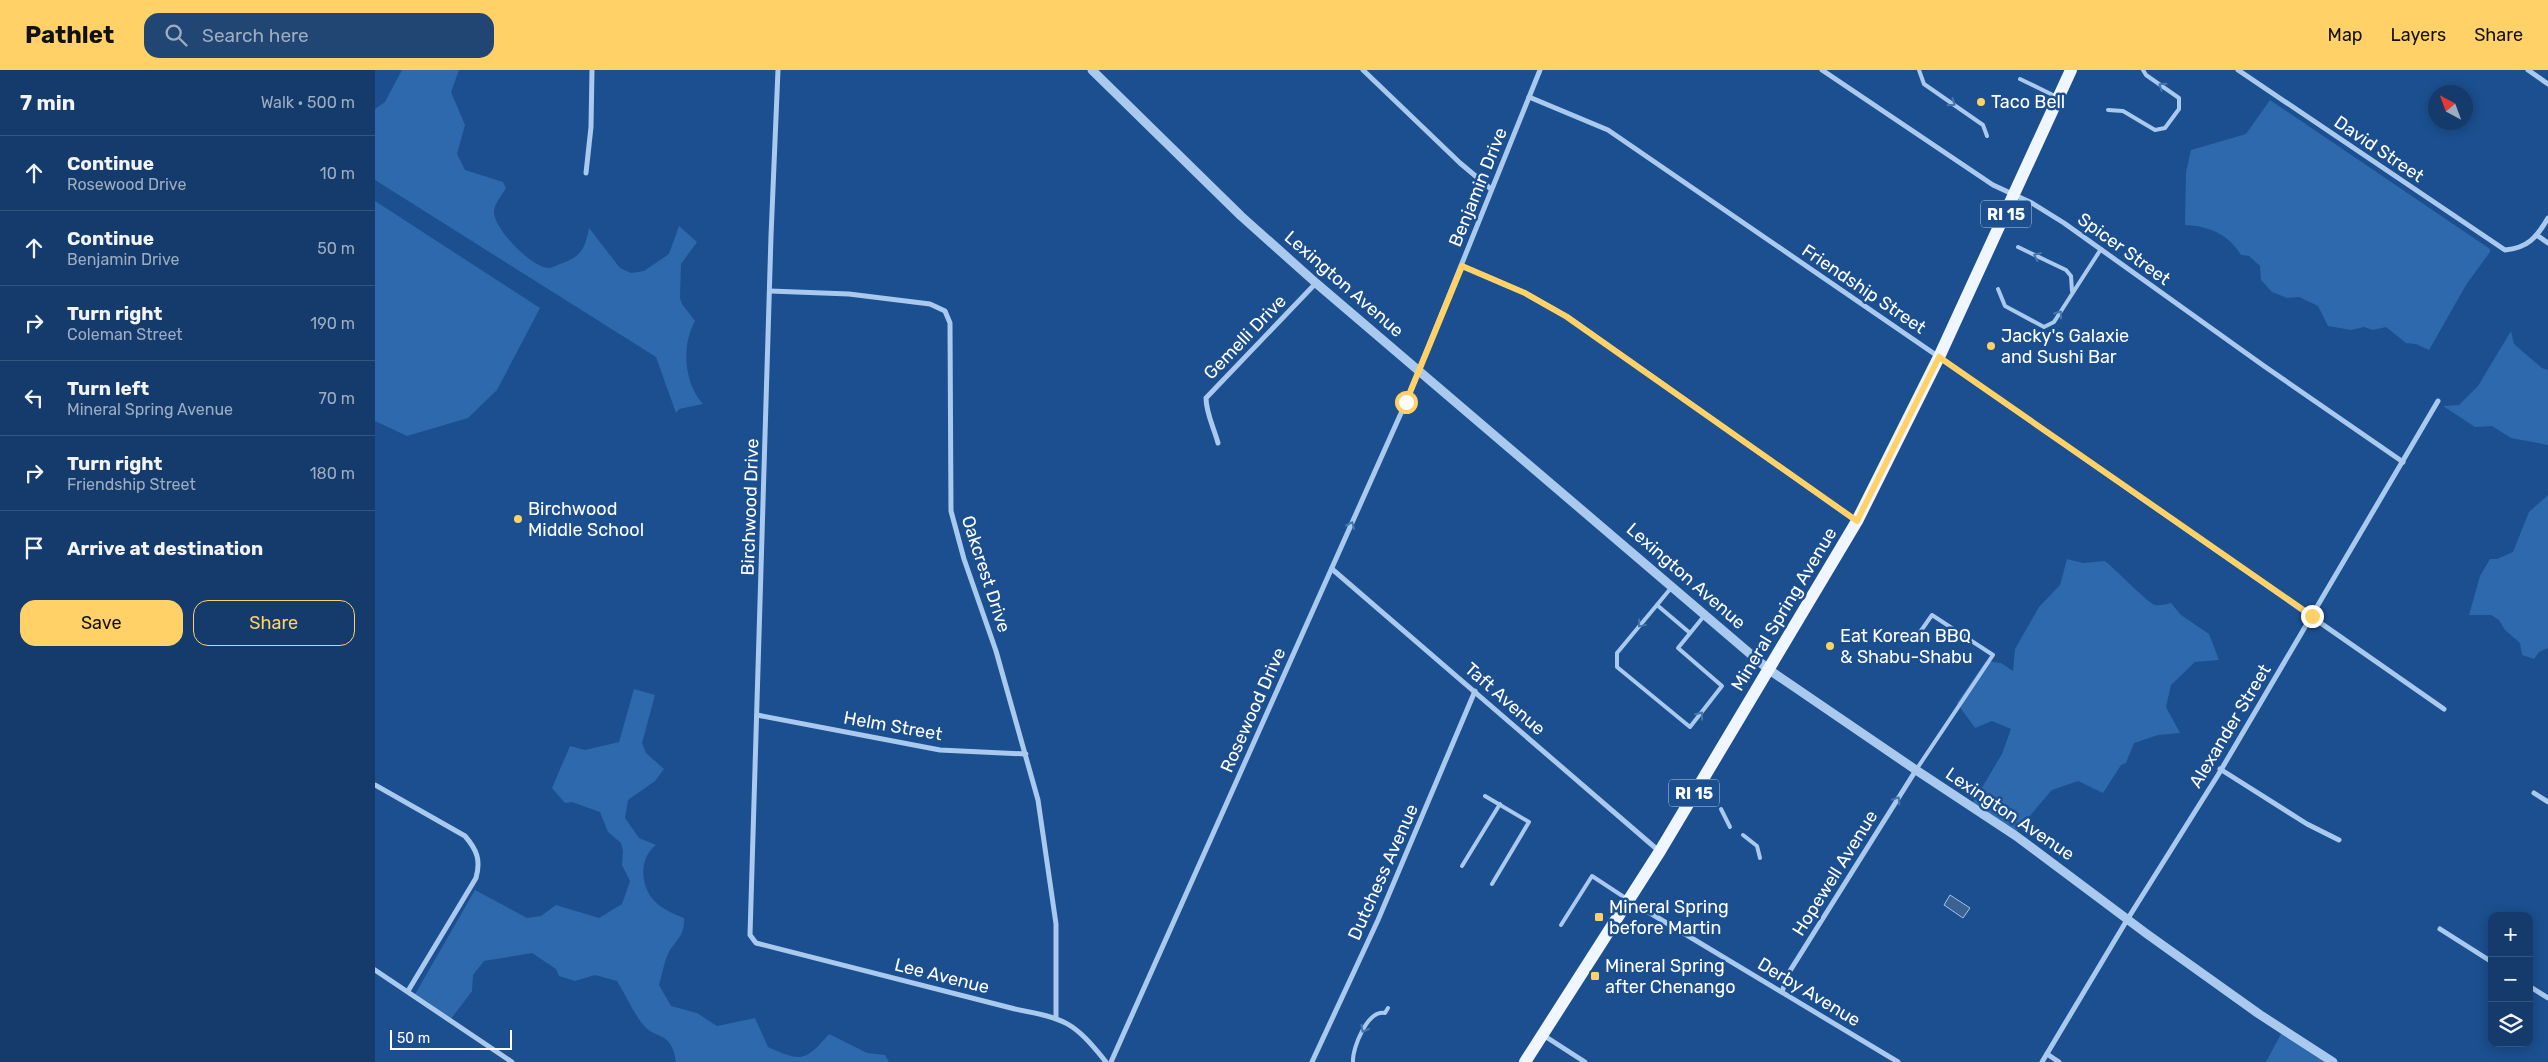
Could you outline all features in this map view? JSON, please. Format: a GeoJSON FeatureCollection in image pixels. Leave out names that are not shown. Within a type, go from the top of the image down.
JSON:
{"type":"FeatureCollection","features":[{"type":"Feature","properties":{"kind":"main road","name":"Mineral Spring Avenue"},"geometry":{"type":"LineString","coordinates":[[1525,1062],[1660,851],[1857,521],[1939,357],[2071,70]]}},
{"type":"Feature","properties":{"kind":"street"},"geometry":{"type":"LineString","coordinates":[[586,173],[591,127],[592,70]]}},
{"type":"Feature","properties":{"kind":"street","name":"Birchwood Drive"},"geometry":{"type":"LineString","coordinates":[[756,943],[750,935],[778,70]]}},
{"type":"Feature","properties":{"kind":"street","name":"Lexington Avenue"},"geometry":{"type":"LineString","coordinates":[[1092,70],[1241,216],[1316,283],[1769,669],[1915,770],[2045,856],[2127,920],[2259,1014],[2333,1062]]}},
{"type":"Feature","properties":{"kind":"street"},"geometry":{"type":"LineString","coordinates":[[1363,70],[1460,163],[1491,189]]}},
{"type":"Feature","properties":{"kind":"street","name":"Benjamin Drive"},"geometry":{"type":"LineString","coordinates":[[1419,369],[1540,70]]}},
{"type":"Feature","properties":{"kind":"street","name":"Spicer Street"},"geometry":{"type":"LineString","coordinates":[[1823,70],[1993,185],[2014,194],[2064,223],[2403,462]]}},
{"type":"Feature","properties":{"kind":"street","name":"David Street"},"geometry":{"type":"LineString","coordinates":[[2238,70],[2505,250],[2520,249],[2538,236]]}},
{"type":"Feature","properties":{"kind":"street"},"geometry":{"type":"LineString","coordinates":[[2528,70],[2548,84]]}},
{"type":"Feature","properties":{"kind":"street","name":"Friendship Street"},"geometry":{"type":"LineString","coordinates":[[1529,97],[1608,130],[1939,357],[2444,709]]}},
{"type":"Feature","properties":{"kind":"street"},"geometry":{"type":"LineString","coordinates":[[2548,218],[2538,236],[2548,243]]}},
{"type":"Feature","properties":{"kind":"street"},"geometry":{"type":"LineString","coordinates":[[1462,266],[1525,293],[1567,317],[1857,521]]}},
{"type":"Feature","properties":{"kind":"street","name":"Gemelli Drive"},"geometry":{"type":"LineString","coordinates":[[1218,443],[1213,424],[1205,408],[1206,398],[1316,283]]}},
{"type":"Feature","properties":{"kind":"street","name":"Oakcrest Drive"},"geometry":{"type":"LineString","coordinates":[[770,291],[849,294],[930,304],[945,311],[950,323],[952,348],[951,511],[964,559],[996,651],[1038,800],[1056,924],[1056,1017]]}},
{"type":"Feature","properties":{"kind":"street","name":"Rosewood Drive"},"geometry":{"type":"LineString","coordinates":[[1111,1062],[1332,569],[1419,369]]}},
{"type":"Feature","properties":{"kind":"street","name":"Alexander Street"},"geometry":{"type":"LineString","coordinates":[[2041,1062],[2220,770],[2438,401]]}},
{"type":"Feature","properties":{"kind":"street","name":"Taft Avenue"},"geometry":{"type":"LineString","coordinates":[[1332,569],[1660,851]]}},
{"type":"Feature","properties":{"kind":"street","name":"Dutchess Avenue"},"geometry":{"type":"LineString","coordinates":[[1313,1062],[1378,920],[1475,691]]}},
{"type":"Feature","properties":{"kind":"street","name":"Helm Street"},"geometry":{"type":"LineString","coordinates":[[757,715],[940,750],[1025,754]]}},
{"type":"Feature","properties":{"kind":"street","name":"Hopewell Avenue"},"geometry":{"type":"LineString","coordinates":[[1782,992],[1788,974],[1915,770]]}},
{"type":"Feature","properties":{"kind":"street"},"geometry":{"type":"LineString","coordinates":[[2220,770],[2307,824],[2339,840]]}},
{"type":"Feature","properties":{"kind":"street"},"geometry":{"type":"LineString","coordinates":[[375,785],[465,836],[476,848],[480,865],[476,878],[408,991]]}},
{"type":"Feature","properties":{"kind":"street"},"geometry":{"type":"LineString","coordinates":[[2534,793],[2548,802]]}},
{"type":"Feature","properties":{"kind":"street","name":"Derby Avenue"},"geometry":{"type":"LineString","coordinates":[[1628,899],[1898,1062]]}},
{"type":"Feature","properties":{"kind":"street"},"geometry":{"type":"LineString","coordinates":[[2440,929],[2488,959]]}},
{"type":"Feature","properties":{"kind":"street","name":"Lee Avenue"},"geometry":{"type":"LineString","coordinates":[[756,943],[1056,1017],[1075,1028],[1106,1062]]}},
{"type":"Feature","properties":{"kind":"street"},"geometry":{"type":"LineString","coordinates":[[375,970],[512,1062]]}},
{"type":"Feature","properties":{"kind":"street"},"geometry":{"type":"LineString","coordinates":[[2533,989],[2548,998]]}},
{"type":"Feature","properties":{"kind":"street"},"geometry":{"type":"LineString","coordinates":[[1543,1035],[1585,1062]]}},
{"type":"Feature","properties":{"kind":"street"},"geometry":{"type":"LineString","coordinates":[[2047,1054],[2059,1062]]}},
{"type":"Feature","properties":{"kind":"lane"},"geometry":{"type":"LineString","coordinates":[[1919,70],[1924,84],[1983,125],[1987,136]]}},
{"type":"Feature","properties":{"kind":"lane"},"geometry":{"type":"LineString","coordinates":[[2107,110],[2123,110],[2155,130],[2165,128],[2179,109],[2179,98],[2146,75],[2143,70]]}},
{"type":"Feature","properties":{"kind":"lane"},"geometry":{"type":"LineString","coordinates":[[2020,79],[2059,98]]}},
{"type":"Feature","properties":{"kind":"lane"},"geometry":{"type":"LineString","coordinates":[[2018,247],[2066,270],[2073,283],[2072,293]]}},
{"type":"Feature","properties":{"kind":"lane"},"geometry":{"type":"LineString","coordinates":[[1998,289],[2005,306],[2044,327],[2054,322],[2101,250]]}},
{"type":"Feature","properties":{"kind":"lane"},"geometry":{"type":"LineString","coordinates":[[1673,587],[1617,654],[1617,667],[1690,727],[1722,686],[1677,648],[1705,615]]}},
{"type":"Feature","properties":{"kind":"lane"},"geometry":{"type":"LineString","coordinates":[[1657,605],[1690,633]]}},
{"type":"Feature","properties":{"kind":"lane"},"geometry":{"type":"LineString","coordinates":[[1915,770],[1993,655],[1932,615],[1917,636]]}},
{"type":"Feature","properties":{"kind":"lane"},"geometry":{"type":"LineString","coordinates":[[1485,796],[1529,822],[1492,884]]}},
{"type":"Feature","properties":{"kind":"lane"},"geometry":{"type":"LineString","coordinates":[[1461,866],[1499,804]]}},
{"type":"Feature","properties":{"kind":"lane"},"geometry":{"type":"LineString","coordinates":[[1721,809],[1730,827]]}},
{"type":"Feature","properties":{"kind":"lane"},"geometry":{"type":"LineString","coordinates":[[1743,835],[1757,846],[1760,858]]}},
{"type":"Feature","properties":{"kind":"lane"},"geometry":{"type":"LineString","coordinates":[[1561,925],[1592,876],[1628,899]]}},
{"type":"Feature","properties":{"kind":"lane"},"geometry":{"type":"LineString","coordinates":[[1353,1062],[1355,1046],[1372,1016],[1381,1012],[1385,1013],[1388,1008]]}},
{"type":"Feature","properties":{"kind":"shaded area"},"geometry":{"type":"Polygon","coordinates":[[[402,70],[459,70],[451,92],[465,125],[457,154],[465,170],[503,182],[506,188],[495,206],[496,219],[507,237],[533,262],[549,268],[573,258],[584,247],[589,228],[620,268],[631,273],[644,271],[669,254],[679,226],[697,242],[681,264],[680,298],[682,304],[695,321],[686,353],[688,375],[692,386],[703,404],[679,409],[676,413],[656,357],[375,180],[375,109],[385,102],[402,70]]]}},
{"type":"Feature","properties":{"kind":"shaded area"},"geometry":{"type":"Polygon","coordinates":[[[2270,100],[2490,249],[2490,252],[2466,285],[2429,350],[2416,344],[2406,343],[2386,327],[2373,330],[2364,327],[2351,330],[2328,326],[2318,306],[2299,297],[2287,298],[2272,292],[2261,280],[2260,266],[2249,256],[2241,255],[2230,242],[2217,232],[2202,227],[2185,225],[2186,172],[2191,150],[2246,134],[2270,100]]]}},
{"type":"Feature","properties":{"kind":"shaded area"},"geometry":{"type":"Polygon","coordinates":[[[375,201],[540,308],[497,390],[468,418],[407,436],[375,421],[375,201]]]}},
{"type":"Feature","properties":{"kind":"shaded area"},"geometry":{"type":"Polygon","coordinates":[[[2511,331],[2514,344],[2542,368],[2548,370],[2548,445],[2511,438],[2492,426],[2475,427],[2443,406],[2459,405],[2478,386],[2511,331]]]}},
{"type":"Feature","properties":{"kind":"shaded area"},"geometry":{"type":"Polygon","coordinates":[[[2548,495],[2548,648],[2539,652],[2534,659],[2522,655],[2520,643],[2505,630],[2499,620],[2491,615],[2469,615],[2480,576],[2490,559],[2497,559],[2513,552],[2529,512],[2548,495]]]}},
{"type":"Feature","properties":{"kind":"shaded area"},"geometry":{"type":"Polygon","coordinates":[[[2067,559],[2083,563],[2105,561],[2151,603],[2159,605],[2171,603],[2181,615],[2209,634],[2219,660],[2195,662],[2171,685],[2166,707],[2180,733],[2158,735],[2134,743],[2126,763],[2121,765],[2103,793],[2078,781],[2052,790],[2016,832],[1971,806],[2002,754],[2011,729],[1992,721],[1975,728],[1957,703],[1986,661],[2001,663],[2013,671],[2015,649],[2039,607],[2060,585],[2067,559]]]}},
{"type":"Feature","properties":{"kind":"shaded area"},"geometry":{"type":"Polygon","coordinates":[[[634,689],[655,695],[642,743],[646,753],[664,769],[655,781],[628,800],[625,818],[639,838],[656,845],[644,863],[643,870],[647,891],[654,901],[662,907],[684,918],[683,930],[668,954],[659,985],[671,1006],[697,1013],[717,1026],[755,1018],[768,1047],[795,1057],[802,1057],[814,1050],[829,1034],[867,1053],[885,1055],[889,1062],[676,1062],[674,1051],[670,1044],[646,1028],[617,981],[595,975],[575,981],[559,976],[556,969],[532,953],[484,961],[473,975],[472,991],[451,1019],[414,996],[475,890],[527,918],[541,916],[556,905],[599,918],[622,904],[630,881],[622,865],[623,851],[621,843],[608,832],[600,812],[572,802],[565,803],[552,788],[570,746],[585,750],[619,742],[634,689]]]}},
{"type":"Feature","properties":{"kind":"shaded area"},"geometry":{"type":"Polygon","coordinates":[[[1950,895],[1970,908],[1963,918],[1944,905],[1950,895]]]}},
{"type":"Feature","properties":{"kind":"shaded area"},"geometry":{"type":"Polygon","coordinates":[[[2282,1032],[2329,1062],[2266,1062],[2282,1032]]]}},
{"type":"Feature","properties":{"kind":"place","name":"Taco Bell"},"geometry":{"type":"Point","coordinates":[1981,102]}},
{"type":"Feature","properties":{"kind":"place","name":"Jacky's Galaxie and Sushi Bar"},"geometry":{"type":"Point","coordinates":[1991,346]}},
{"type":"Feature","properties":{"kind":"place","name":"Birchwood Middle School"},"geometry":{"type":"Point","coordinates":[518,519]}},
{"type":"Feature","properties":{"kind":"place","name":"Eat Korean BBQ & Shabu-Shabu"},"geometry":{"type":"Point","coordinates":[1830,646]}},
{"type":"Feature","properties":{"kind":"place","name":"Mineral Spring before Martin"},"geometry":{"type":"Point","coordinates":[1599,917]}},
{"type":"Feature","properties":{"kind":"place","name":"Mineral Spring after Chenango"},"geometry":{"type":"Point","coordinates":[1595,976]}},
{"type":"Feature","properties":{"kind":"route"},"geometry":{"type":"LineString","coordinates":[[1406,402],[1462,266],[1525,293],[1567,317],[1857,521],[1939,357],[2312,616]]}}]}
